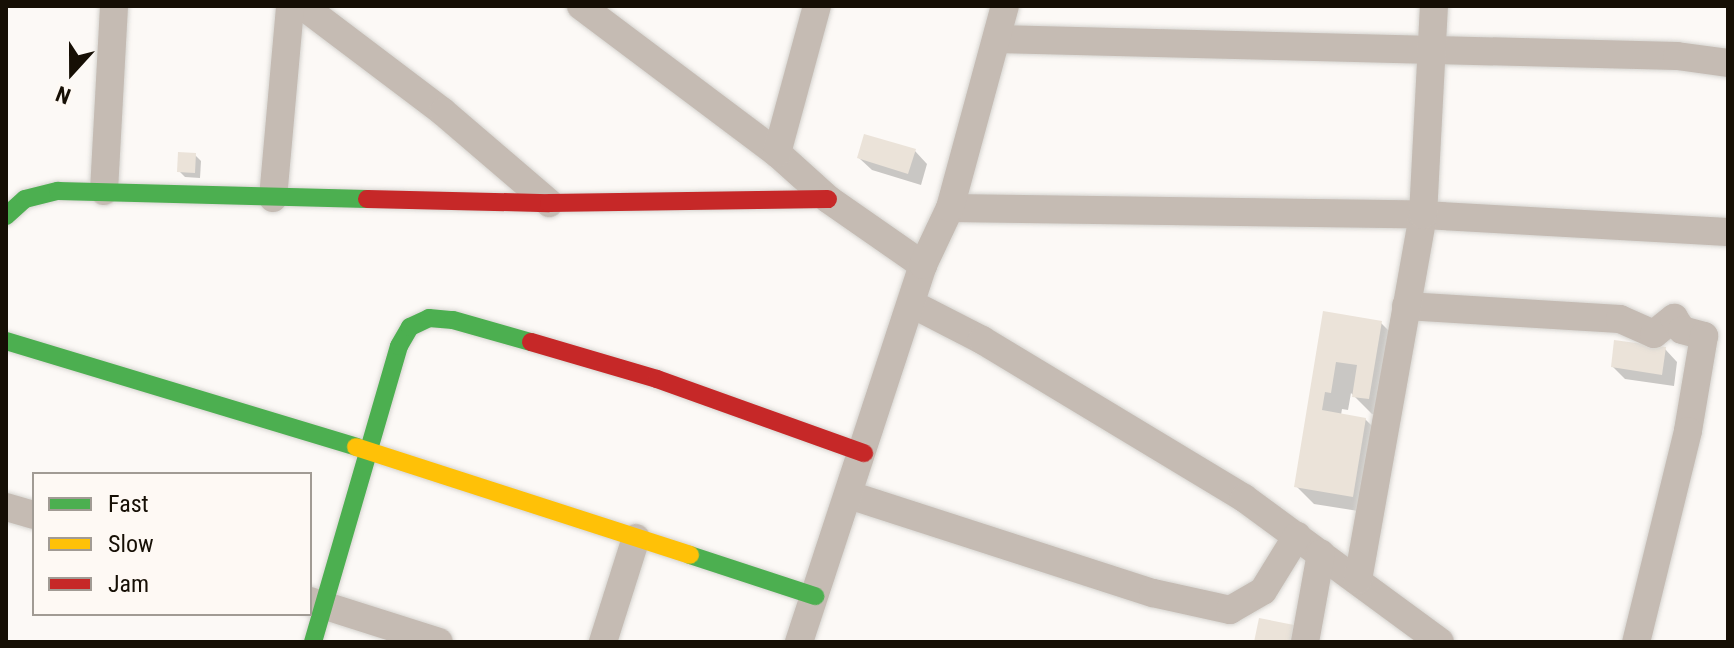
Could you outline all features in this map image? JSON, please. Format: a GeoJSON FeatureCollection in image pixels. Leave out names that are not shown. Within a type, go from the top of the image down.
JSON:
{"type":"FeatureCollection","features":[{"type":"Feature","properties":{"kind":"street"},"geometry":{"type":"LineString","coordinates":[[104,191],[114,6]]}},
{"type":"Feature","properties":{"kind":"street"},"geometry":{"type":"LineString","coordinates":[[273,198],[290,6]]}},
{"type":"Feature","properties":{"kind":"street"},"geometry":{"type":"LineString","coordinates":[[303,6],[443,112],[549,203]]}},
{"type":"Feature","properties":{"kind":"street"},"geometry":{"type":"LineString","coordinates":[[581,6],[777,153],[828,199],[923,265]]}},
{"type":"Feature","properties":{"kind":"street"},"geometry":{"type":"LineString","coordinates":[[777,153],[817,6]]}},
{"type":"Feature","properties":{"kind":"street"},"geometry":{"type":"LineString","coordinates":[[799,642],[864,453],[923,265],[950,208],[1005,6]]}},
{"type":"Feature","properties":{"kind":"street"},"geometry":{"type":"LineString","coordinates":[[1358,580],[1423,215],[1434,6]]}},
{"type":"Feature","properties":{"kind":"street"},"geometry":{"type":"LineString","coordinates":[[997,39],[1677,56],[1728,63]]}},
{"type":"Feature","properties":{"kind":"street"},"geometry":{"type":"LineString","coordinates":[[6,216],[25,199],[58,191],[549,203],[828,199]]}},
{"type":"Feature","properties":{"kind":"street"},"geometry":{"type":"LineString","coordinates":[[950,208],[1423,215],[1728,232]]}},
{"type":"Feature","properties":{"kind":"street"},"geometry":{"type":"LineString","coordinates":[[912,304],[982,340],[1244,498],[1440,642]]}},
{"type":"Feature","properties":{"kind":"street"},"geometry":{"type":"LineString","coordinates":[[1406,306],[1620,319],[1654,334],[1674,318],[1682,330],[1704,336],[1688,431],[1636,642]]}},
{"type":"Feature","properties":{"kind":"street"},"geometry":{"type":"LineString","coordinates":[[313,642],[317,603],[399,346],[410,327],[429,318],[453,320],[657,379],[864,453]]}},
{"type":"Feature","properties":{"kind":"street"},"geometry":{"type":"LineString","coordinates":[[6,341],[367,450],[815,596]]}},
{"type":"Feature","properties":{"kind":"street"},"geometry":{"type":"LineString","coordinates":[[849,495],[1153,593],[1230,610],[1263,591],[1297,536]]}},
{"type":"Feature","properties":{"kind":"street"},"geometry":{"type":"LineString","coordinates":[[6,507],[32,514]]}},
{"type":"Feature","properties":{"kind":"street"},"geometry":{"type":"LineString","coordinates":[[603,642],[636,538]]}},
{"type":"Feature","properties":{"kind":"street"},"geometry":{"type":"LineString","coordinates":[[1305,642],[1321,553]]}},
{"type":"Feature","properties":{"kind":"street"},"geometry":{"type":"LineString","coordinates":[[317,603],[439,642]]}},
{"type":"Feature","properties":{"kind":"building"},"geometry":{"type":"Polygon","coordinates":[[[864,134],[916,149],[908,174],[857,158],[864,134]]]}},
{"type":"Feature","properties":{"kind":"building"},"geometry":{"type":"Polygon","coordinates":[[[178,152],[196,153],[195,173],[177,172],[178,152]]]}},
{"type":"Feature","properties":{"kind":"building"},"geometry":{"type":"Polygon","coordinates":[[[1323,311],[1382,321],[1369,399],[1352,397],[1357,365],[1336,362],[1331,393],[1325,392],[1322,410],[1366,418],[1353,497],[1294,487],[1323,311]]]}},
{"type":"Feature","properties":{"kind":"building"},"geometry":{"type":"Polygon","coordinates":[[[1614,340],[1666,347],[1662,375],[1611,367],[1614,340]]]}},
{"type":"Feature","properties":{"kind":"building"},"geometry":{"type":"Polygon","coordinates":[[[1259,618],[1294,625],[1291,642],[1254,642],[1259,618]]]}},
{"type":"Feature","properties":{"kind":"traffic: fast"},"geometry":{"type":"LineString","coordinates":[[6,216],[25,199],[58,191],[367,199]]}},
{"type":"Feature","properties":{"kind":"traffic: fast"},"geometry":{"type":"LineString","coordinates":[[313,642],[399,346],[410,327],[429,318],[453,320],[531,342]]}},
{"type":"Feature","properties":{"kind":"traffic: fast"},"geometry":{"type":"LineString","coordinates":[[6,341],[356,447]]}},
{"type":"Feature","properties":{"kind":"traffic: fast"},"geometry":{"type":"LineString","coordinates":[[690,555],[815,596]]}},
{"type":"Feature","properties":{"kind":"traffic: slow"},"geometry":{"type":"LineString","coordinates":[[356,447],[690,555]]}},
{"type":"Feature","properties":{"kind":"traffic: jam"},"geometry":{"type":"LineString","coordinates":[[367,199],[549,203],[828,199]]}},
{"type":"Feature","properties":{"kind":"traffic: jam"},"geometry":{"type":"LineString","coordinates":[[531,342],[657,379],[864,453]]}}]}
